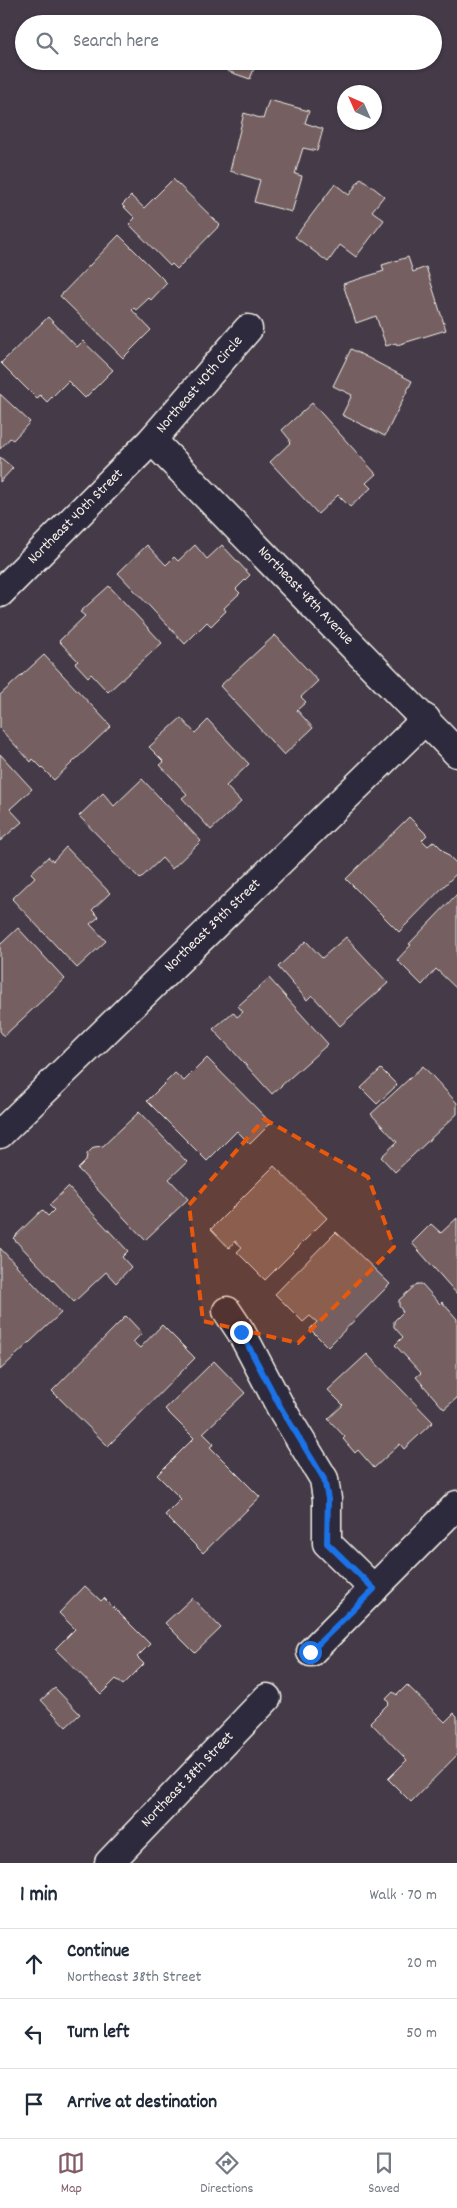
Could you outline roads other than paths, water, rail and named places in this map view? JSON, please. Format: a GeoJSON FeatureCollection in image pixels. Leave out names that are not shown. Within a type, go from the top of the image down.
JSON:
{"type":"FeatureCollection","features":[{"type":"Feature","properties":{"kind":"street","name":"Northeast 40th Circle"},"geometry":{"type":"LineString","coordinates":[[152,440],[248,329]]}},
{"type":"Feature","properties":{"kind":"street","name":"Northeast 40th Street"},"geometry":{"type":"LineString","coordinates":[[0,593],[152,440]]}},
{"type":"Feature","properties":{"kind":"street","name":"Northeast 48th Avenue"},"geometry":{"type":"LineString","coordinates":[[152,440],[426,719],[457,753]]}},
{"type":"Feature","properties":{"kind":"street","name":"Northeast 39th Street"},"geometry":{"type":"LineString","coordinates":[[0,1134],[426,719]]}},
{"type":"Feature","properties":{"kind":"street"},"geometry":{"type":"LineString","coordinates":[[226,1311],[241,1332],[281,1408],[324,1479],[328,1499],[327,1543],[374,1589]]}},
{"type":"Feature","properties":{"kind":"street"},"geometry":{"type":"LineString","coordinates":[[310,1652],[457,1505]]}},
{"type":"Feature","properties":{"kind":"street","name":"Northeast 38th Street"},"geometry":{"type":"LineString","coordinates":[[109,1863],[267,1698]]}}]}
